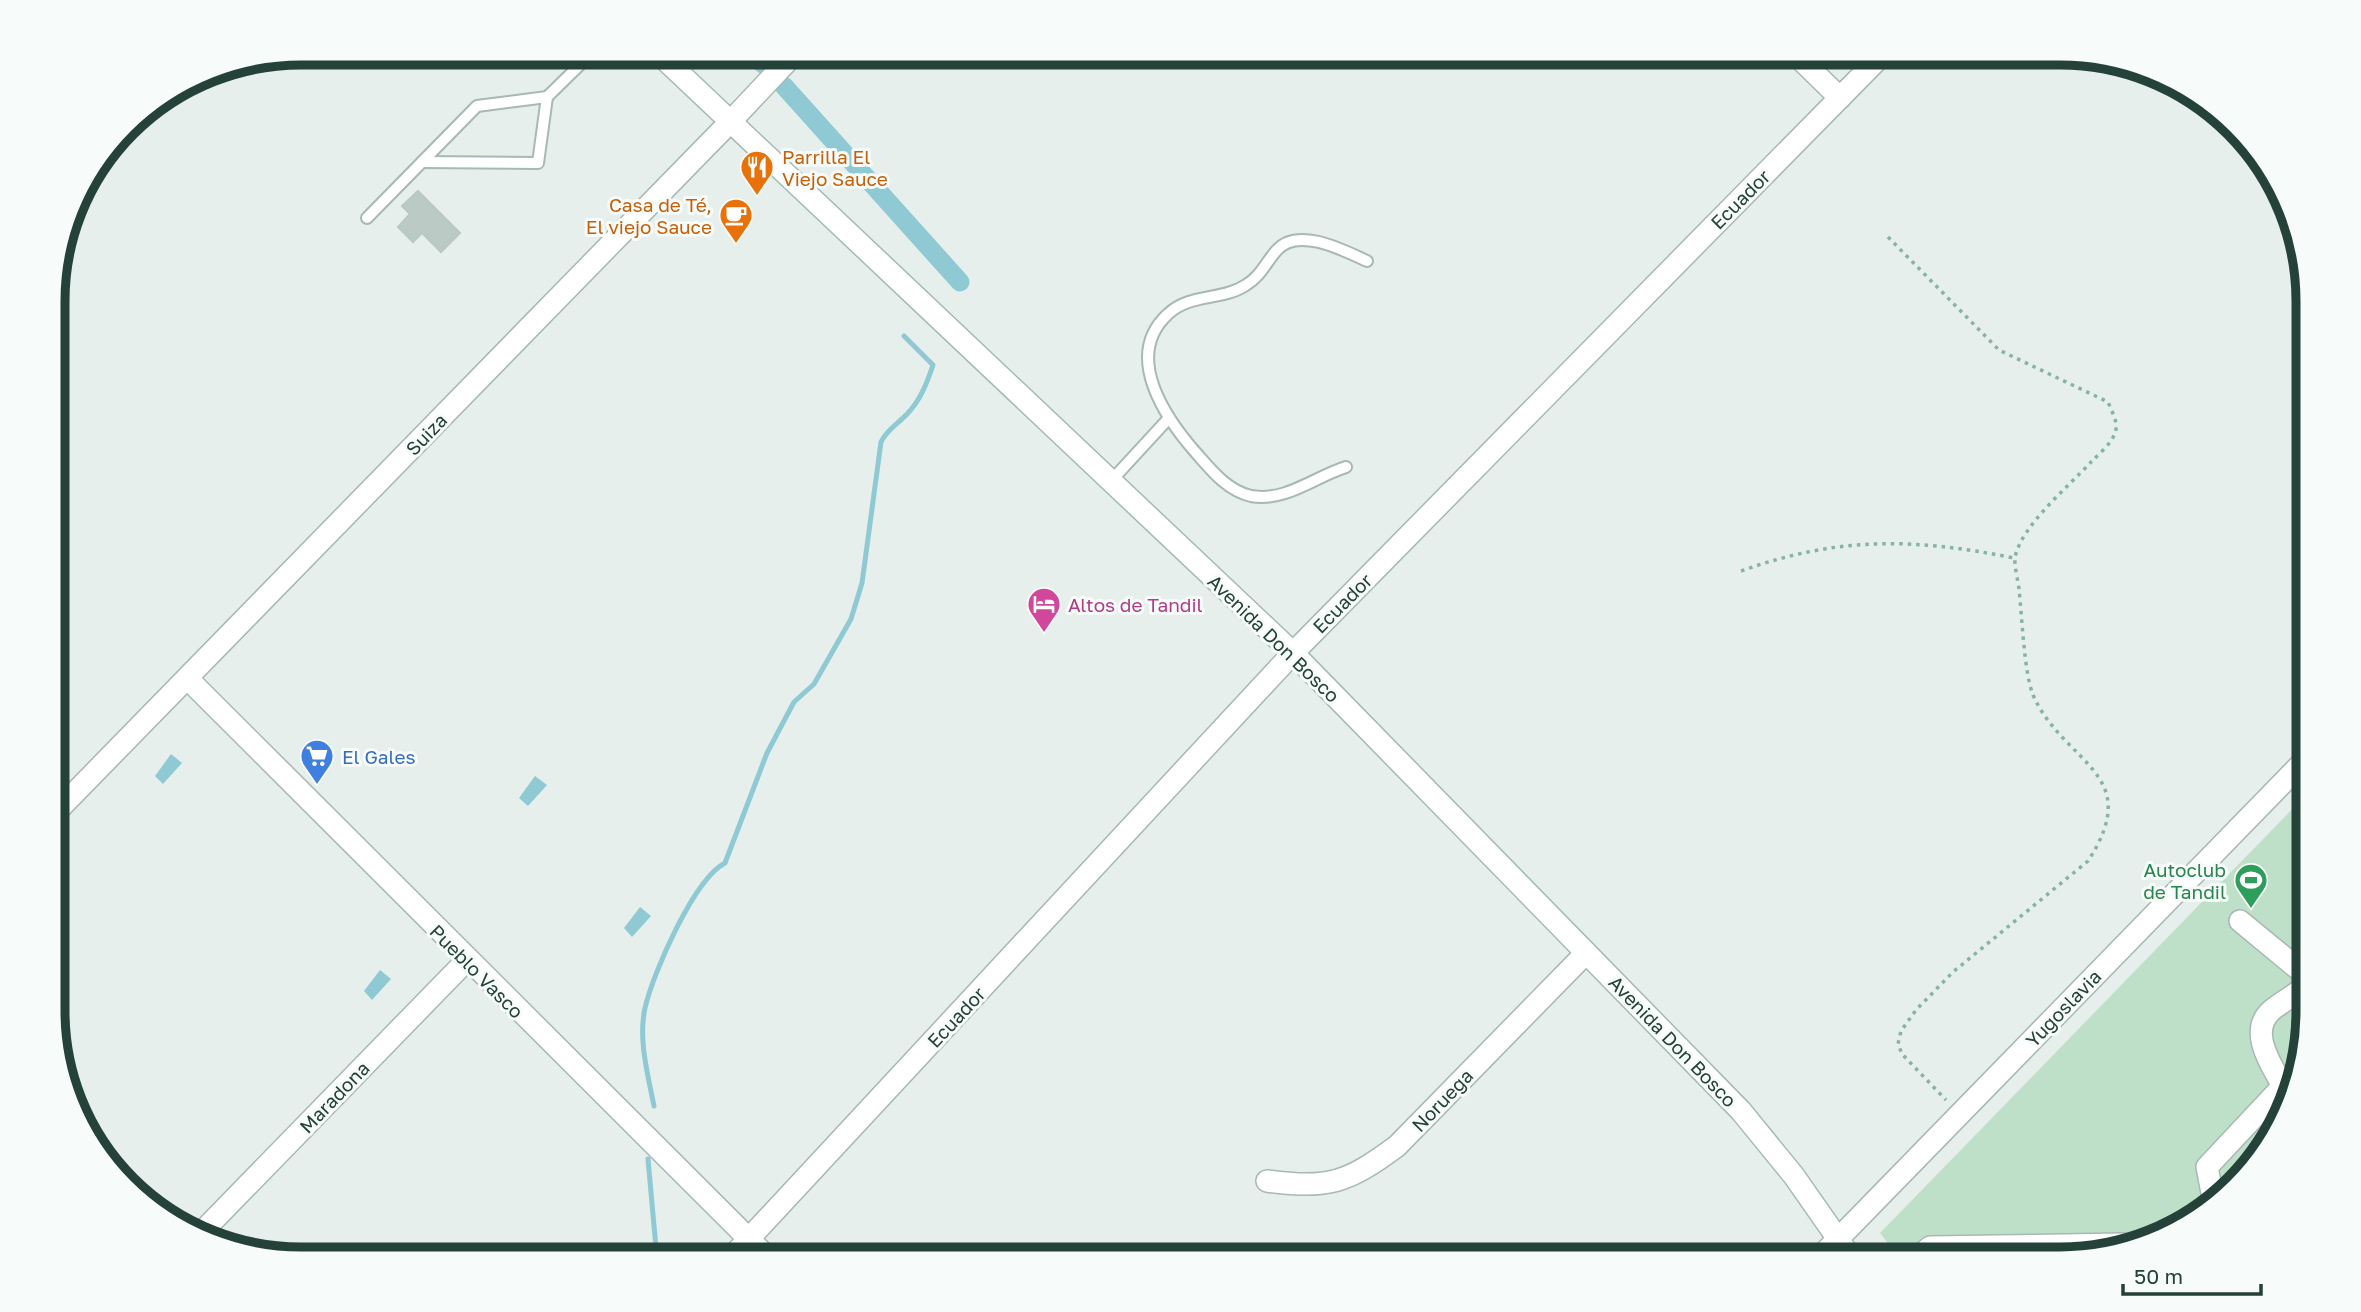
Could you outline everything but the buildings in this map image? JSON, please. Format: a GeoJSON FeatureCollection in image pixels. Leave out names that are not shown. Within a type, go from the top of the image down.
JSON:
{"type":"FeatureCollection","features":[{"type":"Feature","properties":{"kind":"street","name":"Avenida Don Bosco"},"geometry":{"type":"LineString","coordinates":[[673,65],[1293,653],[1741,1111],[1794,1176],[1844,1247]]}},
{"type":"Feature","properties":{"kind":"street","name":"Suiza"},"geometry":{"type":"LineString","coordinates":[[65,803],[731,121],[782,65]]}},
{"type":"Feature","properties":{"kind":"street"},"geometry":{"type":"LineString","coordinates":[[1807,65],[1840,98]]}},
{"type":"Feature","properties":{"kind":"street","name":"Ecuador"},"geometry":{"type":"LineString","coordinates":[[742,1247],[1293,653],[1872,65]]}},
{"type":"Feature","properties":{"kind":"street","name":"Pueblo Vasco"},"geometry":{"type":"LineString","coordinates":[[188,679],[756,1247]]}},
{"type":"Feature","properties":{"kind":"street","name":"Yugoslavia"},"geometry":{"type":"LineString","coordinates":[[1830,1247],[2296,769]]}},
{"type":"Feature","properties":{"kind":"street"},"geometry":{"type":"LineString","coordinates":[[2241,921],[2296,967]]}},
{"type":"Feature","properties":{"kind":"street","name":"Noruega"},"geometry":{"type":"LineString","coordinates":[[1267,1181],[1308,1186],[1345,1180],[1368,1168],[1397,1146],[1586,953]]}},
{"type":"Feature","properties":{"kind":"street","name":"Maradona"},"geometry":{"type":"LineString","coordinates":[[207,1227],[467,960]]}},
{"type":"Feature","properties":{"kind":"street"},"geometry":{"type":"LineString","coordinates":[[2212,1192],[2207,1167],[2283,1086],[2263,1050],[2262,1026],[2270,1011],[2296,993]]}},
{"type":"Feature","properties":{"kind":"street"},"geometry":{"type":"LineString","coordinates":[[1930,1247],[2095,1244]]}},
{"type":"Feature","properties":{"kind":"lane"},"geometry":{"type":"LineString","coordinates":[[422,163],[538,163],[547,97],[579,65]]}},
{"type":"Feature","properties":{"kind":"lane"},"geometry":{"type":"LineString","coordinates":[[367,218],[477,106],[547,97]]}},
{"type":"Feature","properties":{"kind":"lane"},"geometry":{"type":"LineString","coordinates":[[1346,467],[1272,498],[1250,496],[1232,489],[1213,471],[1161,407],[1148,370],[1149,347],[1155,330],[1168,314],[1186,301],[1230,295],[1268,266],[1279,248],[1293,242],[1313,241],[1367,261]]}},
{"type":"Feature","properties":{"kind":"lane"},"geometry":{"type":"LineString","coordinates":[[1111,481],[1169,418]]}},
{"type":"Feature","properties":{"kind":"path"},"geometry":{"type":"LineString","coordinates":[[1888,237],[1999,350],[2108,402],[2115,419],[2115,432],[2104,448],[2028,530],[2015,558],[2032,692],[2047,722],[2096,772],[2108,793],[2109,817],[2103,838],[2088,861],[1953,972],[1900,1031],[1898,1044],[1902,1054],[1960,1114]]}},
{"type":"Feature","properties":{"kind":"path"},"geometry":{"type":"LineString","coordinates":[[1741,571],[1784,556],[1842,544],[1912,543],[2015,558]]}},
{"type":"Feature","properties":{"kind":"green space","name":"Autoclub de Tandil"},"geometry":{"type":"Polygon","coordinates":[[[2296,805],[2296,1026],[2292,1057],[2278,1101],[2265,1129],[2238,1167],[2216,1189],[2164,1223],[2136,1235],[2106,1243],[2075,1247],[1891,1247],[1880,1233],[2296,805]]]}},
{"type":"Feature","properties":{"kind":"water"},"geometry":{"type":"Polygon","coordinates":[[[171,754],[182,763],[163,784],[155,776],[171,754]]]}},
{"type":"Feature","properties":{"kind":"water"},"geometry":{"type":"Polygon","coordinates":[[[535,776],[547,785],[528,806],[519,798],[535,776]]]}},
{"type":"Feature","properties":{"kind":"water"},"geometry":{"type":"Polygon","coordinates":[[[640,907],[651,916],[632,937],[624,928],[640,907]]]}},
{"type":"Feature","properties":{"kind":"water"},"geometry":{"type":"Polygon","coordinates":[[[380,970],[391,979],[372,1000],[364,991],[380,970]]]}},
{"type":"Feature","properties":{"kind":"waterway"},"geometry":{"type":"LineString","coordinates":[[784,86],[960,282]]}},
{"type":"Feature","properties":{"kind":"waterway"},"geometry":{"type":"LineString","coordinates":[[654,1106],[643,1032],[649,992],[676,928],[688,907],[713,872],[725,863],[767,753],[794,702],[814,684],[851,619],[862,583],[881,442],[916,403],[933,365],[904,336]]}},
{"type":"Feature","properties":{"kind":"waterway"},"geometry":{"type":"LineString","coordinates":[[648,1159],[656,1247]]}},
{"type":"Feature","properties":{"kind":"place","name":"Parrilla El Viejo Sauce"},"geometry":{"type":"Point","coordinates":[757,197]}},
{"type":"Feature","properties":{"kind":"place","name":"Casa de Té, El viejo Sauce"},"geometry":{"type":"Point","coordinates":[736,245]}},
{"type":"Feature","properties":{"kind":"place","name":"Altos de Tandil"},"geometry":{"type":"Point","coordinates":[1044,634]}},
{"type":"Feature","properties":{"kind":"place","name":"El Gales"},"geometry":{"type":"Point","coordinates":[317,786]}},
{"type":"Feature","properties":{"kind":"place","name":"Autoclub de Tandil"},"geometry":{"type":"Point","coordinates":[2251,910]}}]}
